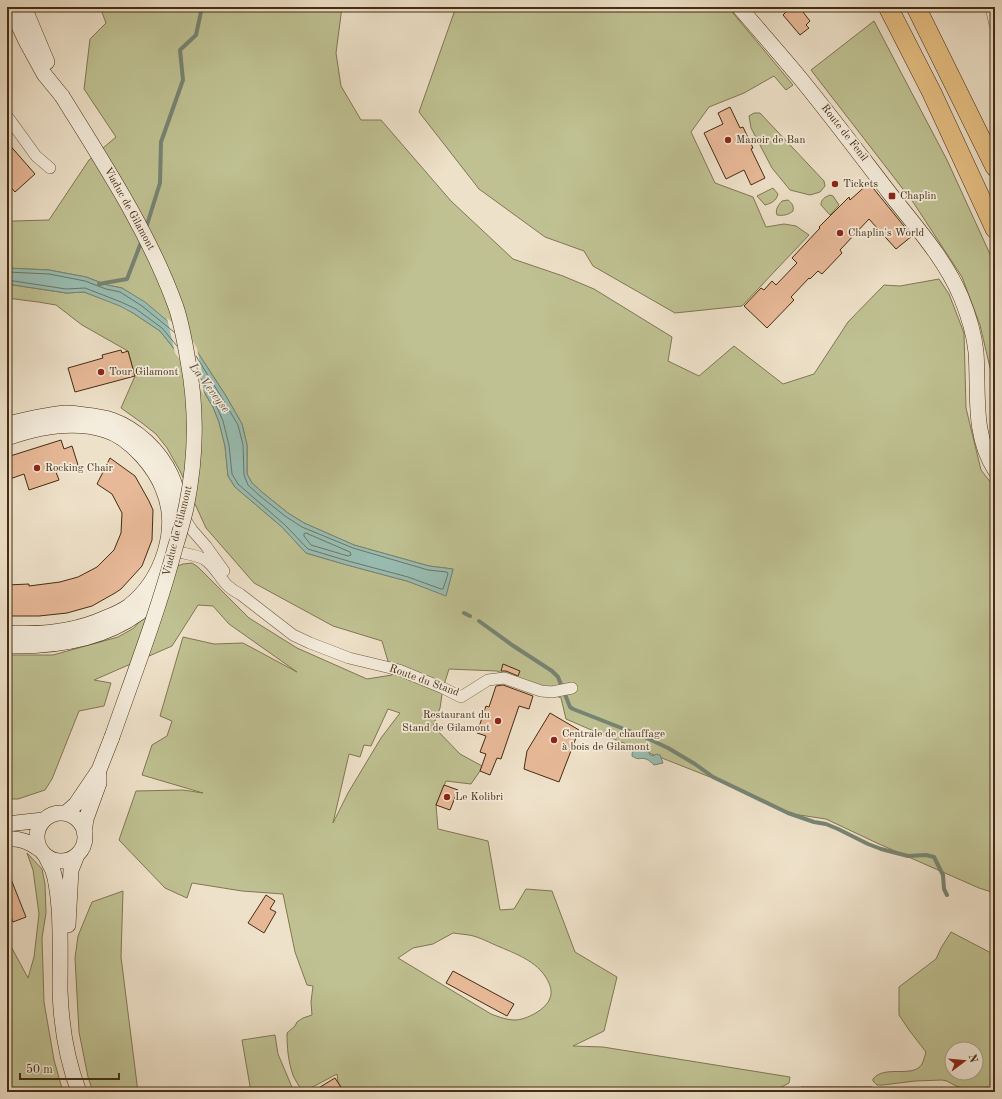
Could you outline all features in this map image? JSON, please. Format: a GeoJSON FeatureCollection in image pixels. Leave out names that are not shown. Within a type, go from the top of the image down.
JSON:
{"type":"FeatureCollection","features":[{"type":"Feature","properties":{"kind":"highway"},"geometry":{"type":"LineString","coordinates":[[888,7],[932,92],[995,229]]}},
{"type":"Feature","properties":{"kind":"highway"},"geometry":{"type":"LineString","coordinates":[[916,7],[995,167]]}},
{"type":"Feature","properties":{"kind":"main road","name":"Route de Fenil"},"geometry":{"type":"LineString","coordinates":[[739,7],[800,78],[926,238],[953,281],[967,312],[972,330],[976,351],[978,419],[987,455],[995,470]]}},
{"type":"Feature","properties":{"kind":"main road","name":"Viaduc de Gilamont"},"geometry":{"type":"LineString","coordinates":[[15,9],[44,74],[62,96],[120,190],[155,255],[176,309],[185,343],[191,377],[194,410],[191,476],[186,508],[165,584],[112,737],[99,770],[76,804],[66,813]]}},
{"type":"Feature","properties":{"kind":"main road"},"geometry":{"type":"LineString","coordinates":[[7,424],[68,413],[99,417],[113,421],[144,439],[160,458],[171,474],[184,516],[183,534],[179,552],[169,581],[157,598],[132,618],[114,629],[92,637],[70,642],[46,645],[7,646]]}},
{"type":"Feature","properties":{"kind":"main road"},"geometry":{"type":"LineString","coordinates":[[7,438],[28,431],[56,426],[83,426],[107,431],[123,439],[138,452],[158,476],[168,503],[169,519],[169,536],[164,559],[155,576],[140,596],[128,607],[91,624],[69,629],[45,633],[7,634]]}},
{"type":"Feature","properties":{"kind":"main road","name":"Viaduc de Gilamont"},"geometry":{"type":"LineString","coordinates":[[84,832],[86,819],[99,783],[99,770]]}},
{"type":"Feature","properties":{"kind":"main road"},"geometry":{"type":"LineString","coordinates":[[7,824],[43,820],[54,814],[66,813],[73,816],[80,822],[84,832],[85,840],[83,846],[77,855],[71,870],[66,942],[61,968]]}},
{"type":"Feature","properties":{"kind":"main road"},"geometry":{"type":"LineString","coordinates":[[43,820],[38,827],[36,842],[51,866],[56,881],[60,916],[60,991],[63,1026],[78,1092]]}},
{"type":"Feature","properties":{"kind":"main road"},"geometry":{"type":"LineString","coordinates":[[7,839],[22,840],[31,843],[52,860],[61,862],[69,860],[77,855]]}},
{"type":"Feature","properties":{"kind":"street"},"geometry":{"type":"LineString","coordinates":[[991,7],[995,25]]}},
{"type":"Feature","properties":{"kind":"street"},"geometry":{"type":"LineString","coordinates":[[7,116],[36,156],[50,168]]}},
{"type":"Feature","properties":{"kind":"street","name":"Route du Stand"},"geometry":{"type":"LineString","coordinates":[[184,516],[192,530],[206,546],[240,594]]}},
{"type":"Feature","properties":{"kind":"street","name":"Route du Stand"},"geometry":{"type":"LineString","coordinates":[[179,552],[202,558],[208,562],[227,585],[287,631],[304,641],[329,651],[349,658],[399,670],[461,697],[488,680],[504,678],[541,691],[552,692],[567,689]]}},
{"type":"Feature","properties":{"kind":"street"},"geometry":{"type":"LineString","coordinates":[[804,1092],[869,1092]]}},
{"type":"Feature","properties":{"kind":"green space"},"geometry":{"type":"Polygon","coordinates":[[[100,7],[342,7],[336,53],[341,86],[361,120],[381,120],[451,201],[513,259],[563,276],[594,289],[672,337],[668,361],[699,376],[734,346],[783,384],[814,374],[848,322],[884,285],[900,286],[939,279],[949,294],[964,333],[966,408],[981,470],[995,488],[995,893],[979,888],[826,819],[793,814],[710,777],[566,719],[561,698],[497,671],[449,669],[443,688],[440,708],[433,726],[460,754],[482,766],[471,784],[446,781],[436,805],[438,829],[488,841],[500,910],[514,909],[526,889],[552,891],[575,952],[617,977],[604,1031],[573,1046],[603,1047],[790,1077],[789,1083],[772,1092],[344,1092],[338,1082],[337,1074],[303,1092],[291,1070],[288,1054],[287,1033],[295,1026],[297,1022],[312,1015],[311,1002],[313,986],[307,985],[295,952],[283,894],[242,891],[192,883],[187,898],[165,888],[119,840],[136,791],[183,790],[203,793],[142,775],[152,745],[167,736],[172,721],[160,716],[183,637],[214,644],[243,643],[297,672],[229,624],[213,606],[198,605],[172,646],[94,680],[111,683],[104,706],[79,711],[52,779],[45,790],[18,799],[7,799],[7,655],[53,655],[118,637],[134,628],[150,609],[175,567],[183,564],[192,563],[198,567],[249,618],[297,648],[367,679],[392,675],[382,641],[333,626],[254,583],[206,528],[180,471],[167,448],[156,434],[121,408],[135,376],[128,351],[82,325],[56,305],[7,298],[7,284],[66,293],[84,292],[120,305],[160,331],[187,365],[213,407],[219,422],[225,446],[228,476],[235,487],[282,527],[306,553],[407,581],[446,595],[453,569],[429,566],[354,545],[304,523],[288,513],[263,493],[252,483],[247,474],[247,445],[242,424],[226,396],[189,339],[122,288],[107,285],[86,277],[49,270],[7,268],[7,222],[49,220],[89,160],[116,137],[84,89],[90,39],[106,23],[100,7]],[[388,709],[371,746],[364,745],[360,757],[349,754],[333,823],[348,793],[381,738],[400,713],[388,709]],[[453,933],[433,944],[413,948],[398,958],[491,1014],[503,1018],[520,1020],[536,1013],[545,1006],[551,994],[550,985],[545,976],[535,965],[528,960],[481,939],[469,935],[453,933]]]}},
{"type":"Feature","properties":{"kind":"green space"},"geometry":{"type":"Polygon","coordinates":[[[456,7],[728,7],[793,85],[786,90],[774,76],[744,93],[709,107],[691,132],[715,183],[753,197],[766,227],[784,224],[796,226],[809,235],[742,306],[675,313],[593,266],[584,251],[545,237],[479,189],[419,112],[456,7]]]}},
{"type":"Feature","properties":{"kind":"green space"},"geometry":{"type":"Polygon","coordinates":[[[874,21],[947,160],[995,265],[995,389],[980,325],[962,277],[913,202],[811,70],[874,21]]]}},
{"type":"Feature","properties":{"kind":"green space"},"geometry":{"type":"Polygon","coordinates":[[[754,113],[760,113],[824,181],[825,186],[820,192],[810,195],[790,190],[772,168],[751,128],[749,116],[754,113]]]}},
{"type":"Feature","properties":{"kind":"green space"},"geometry":{"type":"Polygon","coordinates":[[[773,188],[778,194],[773,201],[765,205],[757,196],[773,188]]]}},
{"type":"Feature","properties":{"kind":"green space"},"geometry":{"type":"Polygon","coordinates":[[[830,195],[833,196],[839,205],[830,215],[821,205],[824,198],[830,195]]]}},
{"type":"Feature","properties":{"kind":"green space"},"geometry":{"type":"Polygon","coordinates":[[[788,200],[791,202],[793,211],[785,215],[777,215],[776,213],[779,204],[782,201],[788,200]]]}},
{"type":"Feature","properties":{"kind":"green space"},"geometry":{"type":"Polygon","coordinates":[[[27,853],[42,869],[45,884],[46,913],[42,938],[44,1002],[54,1060],[63,1092],[7,1092],[7,939],[28,978],[34,957],[39,914],[33,870],[27,853]]]}},
{"type":"Feature","properties":{"kind":"green space"},"geometry":{"type":"Polygon","coordinates":[[[123,891],[121,957],[138,1092],[93,1092],[88,1077],[79,1032],[75,958],[78,936],[92,902],[123,891]]]}},
{"type":"Feature","properties":{"kind":"green space"},"geometry":{"type":"Polygon","coordinates":[[[951,932],[995,955],[995,1087],[963,1088],[947,1081],[984,1081],[984,1041],[944,1041],[944,1080],[915,1081],[883,1085],[877,1085],[873,1081],[873,1079],[884,1072],[912,1071],[922,1064],[926,1052],[899,1015],[899,987],[936,959],[951,932]]]}},
{"type":"Feature","properties":{"kind":"green space"},"geometry":{"type":"Polygon","coordinates":[[[275,1035],[278,1054],[294,1092],[251,1092],[242,1040],[275,1035]]]}},
{"type":"Feature","properties":{"kind":"water","name":"La Veveyse"},"geometry":{"type":"Polygon","coordinates":[[[7,268],[49,270],[86,277],[107,285],[122,288],[145,302],[189,339],[226,396],[242,424],[247,445],[247,474],[252,483],[288,513],[304,523],[354,545],[429,566],[453,569],[446,596],[407,581],[306,553],[282,527],[235,487],[228,476],[225,446],[219,422],[213,407],[187,365],[160,331],[120,306],[84,292],[67,293],[7,284],[7,268]]]}},
{"type":"Feature","properties":{"kind":"water"},"geometry":{"type":"Polygon","coordinates":[[[636,746],[647,748],[650,755],[660,755],[663,763],[654,765],[646,759],[632,756],[636,746]]]}},
{"type":"Feature","properties":{"kind":"pier"},"geometry":{"type":"Polygon","coordinates":[[[167,318],[190,337],[197,348],[204,396],[199,386],[175,353],[167,318]]]}},
{"type":"Feature","properties":{"kind":"building"},"geometry":{"type":"Polygon","coordinates":[[[782,7],[799,7],[810,21],[806,25],[809,28],[800,35],[783,15],[786,12],[782,7]]]}},
{"type":"Feature","properties":{"kind":"building","name":"Manoir de Ban"},"geometry":{"type":"Polygon","coordinates":[[[730,107],[740,128],[743,127],[753,148],[751,149],[765,178],[751,185],[744,170],[726,179],[704,133],[723,124],[718,113],[730,107]]]}},
{"type":"Feature","properties":{"kind":"building"},"geometry":{"type":"Polygon","coordinates":[[[7,142],[35,174],[15,192],[7,183],[7,142]]]}},
{"type":"Feature","properties":{"kind":"building"},"geometry":{"type":"Polygon","coordinates":[[[869,183],[912,236],[896,249],[869,219],[840,250],[842,253],[822,274],[818,271],[810,279],[809,278],[791,297],[794,300],[767,328],[744,306],[761,288],[764,290],[772,281],[776,285],[797,263],[792,258],[820,228],[819,227],[849,197],[850,200],[869,183]]]}},
{"type":"Feature","properties":{"kind":"building","name":"Tour Gilamont"},"geometry":{"type":"Polygon","coordinates":[[[121,350],[122,353],[128,351],[135,376],[75,392],[68,368],[103,358],[102,355],[121,350]]]}},
{"type":"Feature","properties":{"kind":"building","name":"Rocking Chair"},"geometry":{"type":"Polygon","coordinates":[[[61,440],[64,449],[72,446],[78,465],[56,472],[59,480],[29,490],[24,474],[7,480],[7,457],[61,440]]]}},
{"type":"Feature","properties":{"kind":"building"},"geometry":{"type":"Polygon","coordinates":[[[110,458],[135,476],[153,510],[152,540],[142,566],[121,589],[92,606],[67,613],[39,616],[7,616],[7,585],[29,584],[29,586],[60,582],[78,577],[97,567],[114,550],[121,533],[122,513],[112,494],[97,484],[110,458]]]}},
{"type":"Feature","properties":{"kind":"building"},"geometry":{"type":"Polygon","coordinates":[[[503,664],[520,671],[518,676],[506,671],[501,671],[503,664]]]}},
{"type":"Feature","properties":{"kind":"building","name":"Restaurant du Stand de Gilamont"},"geometry":{"type":"Polygon","coordinates":[[[503,685],[533,696],[529,709],[519,706],[501,759],[497,758],[490,775],[480,771],[486,754],[480,752],[486,736],[477,733],[486,706],[489,707],[496,686],[503,685]]]}},
{"type":"Feature","properties":{"kind":"building","name":"Centrale de chauffage à bois de Gilamont"},"geometry":{"type":"Polygon","coordinates":[[[550,713],[579,730],[559,782],[524,769],[527,751],[550,713]]]}},
{"type":"Feature","properties":{"kind":"building","name":"Le Kolibri"},"geometry":{"type":"Polygon","coordinates":[[[444,785],[458,790],[450,810],[436,805],[444,785]]]}},
{"type":"Feature","properties":{"kind":"building"},"geometry":{"type":"Polygon","coordinates":[[[7,869],[26,917],[13,922],[7,907],[7,869]]]}},
{"type":"Feature","properties":{"kind":"building"},"geometry":{"type":"Polygon","coordinates":[[[266,895],[275,901],[270,909],[276,912],[264,933],[248,923],[266,895]]]}},
{"type":"Feature","properties":{"kind":"building"},"geometry":{"type":"Polygon","coordinates":[[[453,971],[514,1004],[507,1016],[446,983],[453,971]]]}},
{"type":"Feature","properties":{"kind":"building"},"geometry":{"type":"Polygon","coordinates":[[[335,1078],[344,1092],[312,1092],[335,1078]]]}},
{"type":"Feature","properties":{"kind":"waterway"},"geometry":{"type":"LineString","coordinates":[[146,228],[160,183],[161,142],[183,80],[180,50],[196,35],[202,7]]}},
{"type":"Feature","properties":{"kind":"waterway"},"geometry":{"type":"LineString","coordinates":[[99,284],[127,279],[142,240]]}},
{"type":"Feature","properties":{"kind":"waterway"},"geometry":{"type":"LineString","coordinates":[[464,613],[470,616]]}},
{"type":"Feature","properties":{"kind":"waterway"},"geometry":{"type":"LineString","coordinates":[[479,621],[552,671],[558,677],[570,707],[573,709],[647,738],[668,748],[713,777],[788,813],[814,822],[826,824],[881,849],[908,856],[926,855],[934,857],[943,875],[944,889],[947,895]]}},
{"type":"Feature","properties":{"kind":"place","name":"Manoir de Ban"},"geometry":{"type":"Point","coordinates":[728,140]}},
{"type":"Feature","properties":{"kind":"place","name":"Tickets"},"geometry":{"type":"Point","coordinates":[835,184]}},
{"type":"Feature","properties":{"kind":"place","name":"Chaplin"},"geometry":{"type":"Point","coordinates":[892,196]}},
{"type":"Feature","properties":{"kind":"place","name":"Chaplin's World"},"geometry":{"type":"Point","coordinates":[840,233]}},
{"type":"Feature","properties":{"kind":"place","name":"Tour Gilamont"},"geometry":{"type":"Point","coordinates":[101,372]}},
{"type":"Feature","properties":{"kind":"place","name":"Rocking Chair"},"geometry":{"type":"Point","coordinates":[37,468]}},
{"type":"Feature","properties":{"kind":"place","name":"Restaurant du Stand de Gilamont"},"geometry":{"type":"Point","coordinates":[498,721]}},
{"type":"Feature","properties":{"kind":"place","name":"Centrale de chauffage à bois de Gilamont"},"geometry":{"type":"Point","coordinates":[554,740]}},
{"type":"Feature","properties":{"kind":"place","name":"Le Kolibri"},"geometry":{"type":"Point","coordinates":[447,797]}}]}
